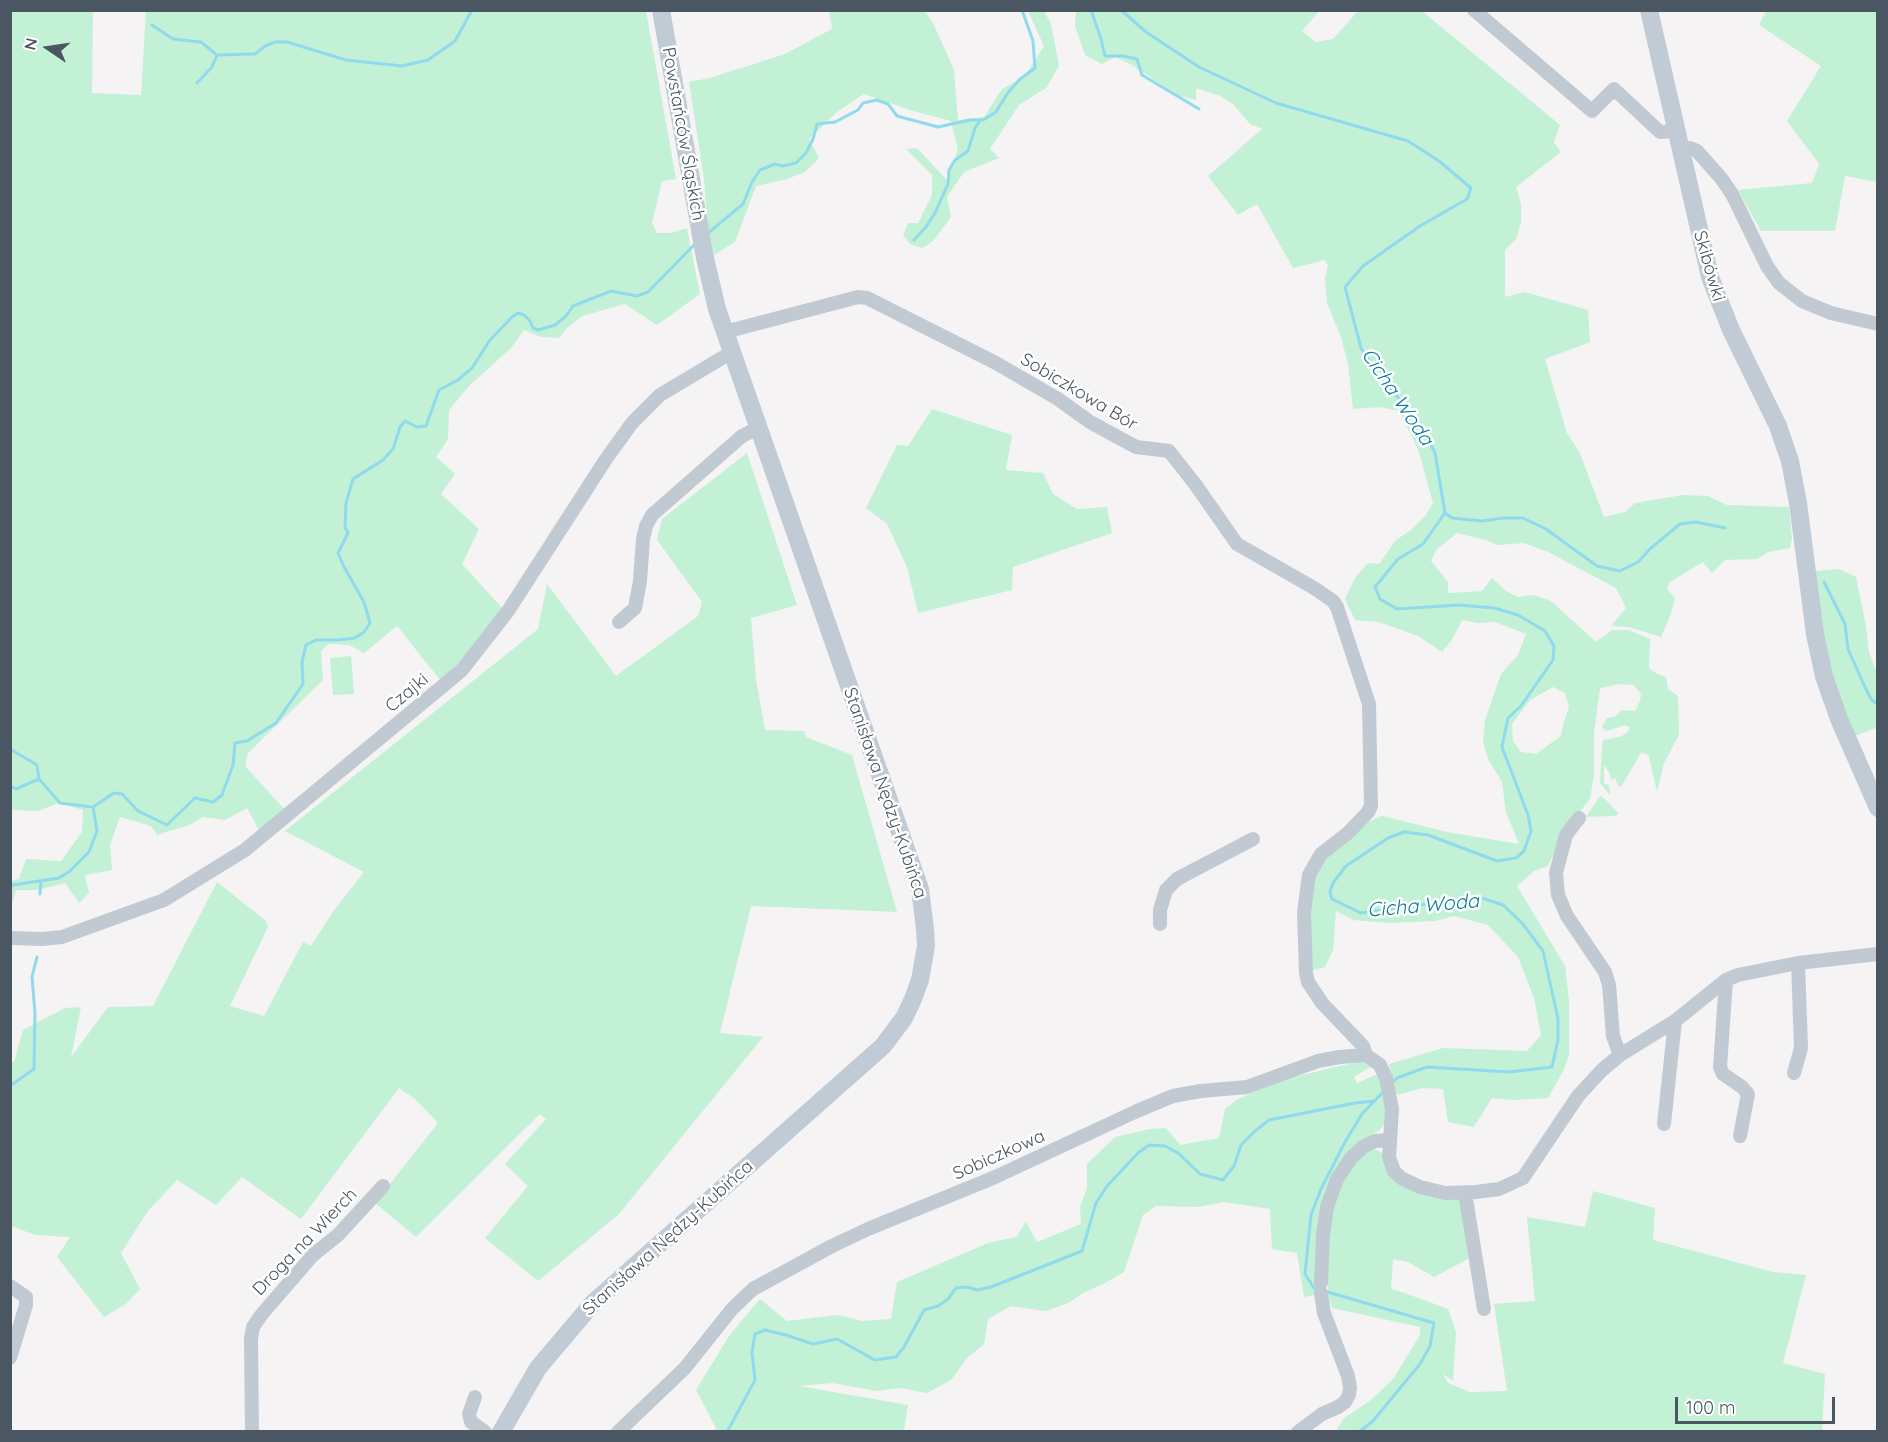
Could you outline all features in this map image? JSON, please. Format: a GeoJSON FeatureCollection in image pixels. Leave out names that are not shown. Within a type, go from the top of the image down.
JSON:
{"type":"FeatureCollection","features":[{"type":"Feature","properties":{"kind":"street","name":"Powstańców Śląskich"},"geometry":{"type":"LineString","coordinates":[[660,10],[705,258]]}},
{"type":"Feature","properties":{"kind":"street"},"geometry":{"type":"LineString","coordinates":[[1474,10],[1592,111],[1614,89],[1660,132],[1676,131]]}},
{"type":"Feature","properties":{"kind":"street","name":"Skibówki"},"geometry":{"type":"LineString","coordinates":[[1649,10],[1710,277],[1731,330],[1778,426],[1790,460],[1822,671],[1836,713],[1878,808]]}},
{"type":"Feature","properties":{"kind":"street"},"geometry":{"type":"LineString","coordinates":[[1680,150],[1690,148],[1697,151],[1721,178],[1741,211],[1767,266],[1779,283],[1802,301],[1831,313],[1878,324]]}},
{"type":"Feature","properties":{"kind":"street","name":"Stanisława Nędzy-Kubińca"},"geometry":{"type":"LineString","coordinates":[[501,1431],[538,1368],[593,1303],[883,1046],[904,1018],[920,980],[924,960],[926,929],[920,890],[725,332],[705,258]]}},
{"type":"Feature","properties":{"kind":"street","name":"Sobiczkowa Bór"},"geometry":{"type":"LineString","coordinates":[[725,332],[858,297],[867,298],[996,363],[1058,399],[1090,422],[1136,447],[1169,451],[1237,544],[1333,601],[1369,704],[1371,806],[1348,834],[1318,858],[1309,875],[1305,895],[1305,963],[1308,982],[1322,1003],[1363,1046],[1366,1055]]}},
{"type":"Feature","properties":{"kind":"street","name":"Czajki"},"geometry":{"type":"LineString","coordinates":[[10,938],[62,937],[164,900],[245,850],[462,670],[508,611],[606,459],[632,423],[660,396],[732,352]]}},
{"type":"Feature","properties":{"kind":"street"},"geometry":{"type":"LineString","coordinates":[[619,622],[635,608],[640,581],[643,539],[652,514],[742,436],[758,428]]}},
{"type":"Feature","properties":{"kind":"street"},"geometry":{"type":"LineString","coordinates":[[1579,818],[1566,835],[1556,873],[1556,886],[1563,909],[1605,972],[1609,985],[1613,1036],[1620,1055]]}},
{"type":"Feature","properties":{"kind":"street"},"geometry":{"type":"LineString","coordinates":[[1160,924],[1160,910],[1166,890],[1177,879],[1253,839]]}},
{"type":"Feature","properties":{"kind":"street"},"geometry":{"type":"LineString","coordinates":[[1366,1055],[1380,1065],[1386,1078],[1391,1104],[1390,1162],[1401,1178],[1433,1191],[1465,1193],[1499,1189],[1522,1178],[1589,1082],[1620,1055],[1675,1021],[1726,980],[1738,975],[1797,963],[1878,954]]}},
{"type":"Feature","properties":{"kind":"street"},"geometry":{"type":"LineString","coordinates":[[1794,1073],[1801,1048],[1797,963]]}},
{"type":"Feature","properties":{"kind":"street"},"geometry":{"type":"LineString","coordinates":[[1726,980],[1720,1067],[1723,1074],[1747,1091],[1748,1098],[1740,1136]]}},
{"type":"Feature","properties":{"kind":"street"},"geometry":{"type":"LineString","coordinates":[[1664,1124],[1675,1021]]}},
{"type":"Feature","properties":{"kind":"street","name":"Sobiczkowa"},"geometry":{"type":"LineString","coordinates":[[618,1431],[685,1368],[732,1309],[753,1289],[832,1246],[993,1178],[1173,1096],[1247,1087],[1318,1061],[1366,1055]]}},
{"type":"Feature","properties":{"kind":"street"},"geometry":{"type":"LineString","coordinates":[[1298,1431],[1322,1414],[1338,1407],[1349,1395],[1348,1376],[1324,1313],[1321,1288],[1326,1216],[1337,1179],[1351,1158],[1363,1147],[1379,1140],[1389,1140]]}},
{"type":"Feature","properties":{"kind":"street","name":"Droga na Wierch"},"geometry":{"type":"LineString","coordinates":[[252,1431],[251,1339],[253,1327],[313,1255],[338,1235],[383,1186]]}},
{"type":"Feature","properties":{"kind":"street"},"geometry":{"type":"LineString","coordinates":[[1465,1193],[1484,1309]]}},
{"type":"Feature","properties":{"kind":"street"},"geometry":{"type":"LineString","coordinates":[[10,1286],[26,1297],[26,1305],[10,1358]]}},
{"type":"Feature","properties":{"kind":"street"},"geometry":{"type":"LineString","coordinates":[[475,1397],[469,1414],[471,1422],[485,1431]]}},
{"type":"Feature","properties":{"kind":"green space"},"geometry":{"type":"Polygon","coordinates":[[[829,10],[925,11],[933,23],[954,70],[958,120],[984,117],[1002,89],[1024,77],[1044,46],[1028,11],[1044,11],[1051,24],[1059,66],[1046,88],[1019,105],[990,149],[999,158],[964,172],[947,197],[951,217],[933,241],[922,248],[910,244],[903,235],[908,223],[918,223],[932,195],[932,175],[906,149],[917,148],[947,180],[958,149],[951,121],[864,94],[837,112],[809,139],[819,158],[805,172],[756,186],[735,242],[714,255],[707,220],[704,179],[689,82],[710,78],[785,54],[832,29],[829,10]]]}},
{"type":"Feature","properties":{"kind":"green space"},"geometry":{"type":"Polygon","coordinates":[[[11,11],[93,11],[92,93],[141,95],[146,11],[646,11],[676,179],[662,181],[652,223],[657,233],[670,233],[687,228],[700,294],[657,325],[625,304],[582,316],[559,338],[541,337],[524,330],[511,348],[469,386],[449,410],[448,439],[436,457],[455,474],[441,494],[479,529],[462,564],[504,610],[472,651],[441,681],[397,626],[364,653],[349,645],[329,644],[321,651],[323,680],[248,753],[245,766],[285,810],[260,832],[247,808],[225,820],[203,817],[189,825],[157,835],[151,826],[120,817],[110,845],[112,870],[85,875],[89,893],[79,903],[65,883],[38,890],[16,890],[11,908],[11,881],[19,879],[26,859],[61,861],[82,832],[83,810],[59,803],[38,811],[11,810],[11,11]]]}},
{"type":"Feature","properties":{"kind":"green space"},"geometry":{"type":"Polygon","coordinates":[[[1076,11],[1319,11],[1302,31],[1316,42],[1333,39],[1358,11],[1422,11],[1560,125],[1554,142],[1561,152],[1516,187],[1521,204],[1521,223],[1516,239],[1505,250],[1505,297],[1525,292],[1588,310],[1590,342],[1545,359],[1567,433],[1579,451],[1604,517],[1625,512],[1635,503],[1683,495],[1708,496],[1727,505],[1789,507],[1792,538],[1790,548],[1768,552],[1757,559],[1725,560],[1712,573],[1703,562],[1670,582],[1667,589],[1675,598],[1661,637],[1629,627],[1611,626],[1626,608],[1616,588],[1548,552],[1524,543],[1497,545],[1457,533],[1437,549],[1431,561],[1448,582],[1448,593],[1482,591],[1492,578],[1506,591],[1518,597],[1534,595],[1551,601],[1596,642],[1612,630],[1629,630],[1650,639],[1649,668],[1666,677],[1668,689],[1678,696],[1679,735],[1664,763],[1657,792],[1649,757],[1641,753],[1621,787],[1615,778],[1611,780],[1604,765],[1604,783],[1609,786],[1610,795],[1600,783],[1603,740],[1620,737],[1628,732],[1630,727],[1625,725],[1606,731],[1602,727],[1607,718],[1614,717],[1622,710],[1635,711],[1641,694],[1634,685],[1620,684],[1600,688],[1594,734],[1594,774],[1590,799],[1566,828],[1548,866],[1534,871],[1517,886],[1565,966],[1569,1001],[1569,1055],[1548,1098],[1512,1100],[1492,1098],[1474,1127],[1448,1122],[1443,1089],[1423,1088],[1397,1095],[1389,1064],[1443,1048],[1527,1051],[1541,1035],[1534,998],[1518,957],[1488,925],[1454,916],[1435,921],[1389,923],[1353,920],[1336,911],[1333,950],[1325,967],[1311,971],[1309,875],[1362,824],[1382,816],[1447,832],[1519,844],[1506,812],[1502,782],[1488,759],[1483,742],[1485,720],[1501,674],[1518,655],[1526,634],[1495,622],[1478,623],[1462,620],[1452,640],[1442,652],[1418,636],[1379,622],[1355,620],[1345,599],[1355,578],[1368,563],[1379,564],[1396,540],[1411,530],[1426,515],[1433,503],[1418,449],[1399,411],[1380,407],[1353,409],[1348,364],[1341,337],[1327,303],[1325,278],[1328,266],[1325,260],[1293,268],[1257,204],[1238,215],[1208,176],[1262,129],[1250,124],[1233,104],[1220,96],[1196,88],[1196,100],[1179,96],[1132,65],[1115,57],[1102,64],[1085,55],[1075,26],[1076,11]],[[1553,687],[1530,700],[1512,724],[1513,741],[1521,752],[1536,754],[1561,736],[1569,707],[1565,693],[1553,687]]]}},
{"type":"Feature","properties":{"kind":"green space"},"geometry":{"type":"Polygon","coordinates":[[[1766,11],[1877,11],[1877,182],[1845,176],[1835,231],[1761,231],[1738,190],[1812,183],[1819,164],[1787,121],[1821,66],[1759,25],[1766,11]]]}},
{"type":"Feature","properties":{"kind":"green space"},"geometry":{"type":"Polygon","coordinates":[[[932,409],[1012,435],[1006,470],[1043,473],[1053,494],[1077,509],[1107,507],[1112,533],[1013,567],[1012,590],[918,613],[907,567],[887,524],[866,508],[897,445],[908,446],[932,409]]]}},
{"type":"Feature","properties":{"kind":"green space"},"geometry":{"type":"Polygon","coordinates":[[[747,453],[797,605],[751,618],[756,679],[765,730],[804,731],[806,737],[852,755],[897,912],[751,906],[720,1033],[763,1037],[619,1214],[538,1281],[485,1238],[528,1186],[505,1164],[546,1119],[540,1114],[416,1237],[375,1203],[438,1123],[415,1099],[399,1088],[301,1219],[242,1177],[216,1205],[177,1180],[148,1211],[121,1253],[140,1289],[126,1304],[104,1317],[57,1257],[70,1237],[35,1235],[11,1226],[10,1061],[14,1062],[23,1030],[65,1008],[81,1007],[71,1057],[108,1007],[153,1006],[217,882],[266,921],[268,927],[230,1006],[264,1016],[303,942],[311,946],[334,910],[364,872],[285,831],[538,629],[547,584],[616,676],[698,616],[702,602],[657,540],[662,519],[747,453]]]}},
{"type":"Feature","properties":{"kind":"green space"},"geometry":{"type":"Polygon","coordinates":[[[1839,569],[1856,577],[1869,653],[1877,673],[1878,727],[1853,737],[1823,649],[1814,571],[1839,569]]]}},
{"type":"Feature","properties":{"kind":"green space"},"geometry":{"type":"Polygon","coordinates":[[[351,656],[354,694],[333,695],[330,658],[351,656]]]}},
{"type":"Feature","properties":{"kind":"green space"},"geometry":{"type":"Polygon","coordinates":[[[1600,796],[1618,813],[1616,816],[1586,817],[1600,796]]]}},
{"type":"Feature","properties":{"kind":"green space"},"geometry":{"type":"Polygon","coordinates":[[[1361,1061],[1370,1067],[1354,1077],[1357,1083],[1380,1073],[1388,1103],[1386,1121],[1380,1130],[1363,1140],[1331,1185],[1319,1294],[1304,1297],[1297,1253],[1272,1249],[1270,1209],[1224,1202],[1198,1207],[1156,1206],[1143,1215],[1124,1272],[1068,1303],[1046,1311],[1011,1306],[988,1319],[984,1344],[967,1358],[951,1380],[927,1393],[900,1388],[877,1391],[832,1383],[799,1386],[908,1405],[904,1431],[714,1431],[716,1428],[696,1390],[729,1336],[760,1299],[787,1321],[838,1315],[862,1321],[891,1319],[897,1282],[988,1243],[1016,1237],[1026,1222],[1037,1242],[1081,1224],[1080,1207],[1087,1188],[1087,1164],[1115,1137],[1166,1128],[1180,1145],[1219,1138],[1225,1109],[1238,1099],[1298,1076],[1361,1061]]]}},
{"type":"Feature","properties":{"kind":"green space"},"geometry":{"type":"Polygon","coordinates":[[[1375,1149],[1384,1154],[1386,1164],[1460,1198],[1467,1222],[1468,1259],[1434,1277],[1408,1262],[1393,1259],[1391,1289],[1448,1309],[1456,1332],[1453,1381],[1443,1374],[1448,1383],[1470,1392],[1507,1391],[1494,1304],[1535,1301],[1527,1217],[1585,1227],[1593,1191],[1655,1208],[1653,1240],[1773,1272],[1806,1275],[1783,1363],[1825,1374],[1822,1431],[1336,1431],[1344,1418],[1371,1400],[1393,1379],[1420,1335],[1420,1327],[1332,1308],[1328,1294],[1327,1251],[1333,1206],[1339,1184],[1366,1151],[1375,1149]]]}},
{"type":"Feature","properties":{"kind":"waterway"},"geometry":{"type":"LineString","coordinates":[[152,25],[173,39],[201,42],[217,55],[255,54],[275,42],[287,42],[346,60],[402,66],[428,60],[455,41],[472,10]]}},
{"type":"Feature","properties":{"kind":"waterway"},"geometry":{"type":"LineString","coordinates":[[708,233],[743,204],[760,170],[775,164],[782,166],[796,163],[806,153],[817,124],[835,122],[858,110],[863,103],[877,100],[888,104],[897,116],[938,127],[970,120],[983,120],[996,112],[1019,80],[1035,68],[1033,41],[1022,10]]}},
{"type":"Feature","properties":{"kind":"waterway"},"geometry":{"type":"LineString","coordinates":[[1091,10],[1105,56],[1137,59],[1142,75],[1199,109]]}},
{"type":"Feature","properties":{"kind":"waterway","name":"Cicha Woda"},"geometry":{"type":"LineString","coordinates":[[1121,10],[1146,32],[1199,67],[1276,103],[1408,141],[1439,161],[1471,188],[1467,199],[1420,226],[1363,266],[1345,287],[1361,348],[1381,379],[1417,418],[1435,453],[1445,513],[1423,544],[1398,559],[1375,587],[1380,599],[1397,609],[1459,605],[1494,608],[1518,615],[1545,631],[1554,646],[1553,660],[1521,706],[1508,718],[1502,747],[1528,815],[1531,831],[1524,851],[1516,858],[1497,861],[1428,835],[1404,832],[1388,838],[1346,866],[1333,883],[1330,892],[1332,899],[1361,913],[1479,897],[1503,905],[1522,923],[1543,951],[1558,1019],[1558,1040],[1552,1067],[1509,1072],[1427,1067],[1397,1078],[1391,1084]]}},
{"type":"Feature","properties":{"kind":"waterway"},"geometry":{"type":"LineString","coordinates":[[197,83],[212,67],[217,55]]}},
{"type":"Feature","properties":{"kind":"waterway"},"geometry":{"type":"LineString","coordinates":[[914,240],[935,213],[948,184],[949,170],[955,160],[968,151],[979,122]]}},
{"type":"Feature","properties":{"kind":"waterway"},"geometry":{"type":"LineString","coordinates":[[10,888],[13,885],[59,878],[70,871],[89,852],[97,831],[93,807],[114,793],[122,794],[138,811],[167,825],[195,798],[213,802],[222,795],[233,765],[235,743],[247,741],[276,723],[303,684],[302,662],[306,645],[316,640],[355,638],[364,632],[370,623],[364,602],[338,553],[348,533],[345,527],[346,503],[353,479],[383,460],[393,449],[400,427],[405,421],[417,427],[426,426],[439,390],[458,380],[472,368],[490,340],[512,317],[518,313],[524,315],[533,328],[538,330],[555,325],[573,306],[611,291],[637,296],[648,292],[696,243]]}},
{"type":"Feature","properties":{"kind":"waterway"},"geometry":{"type":"LineString","coordinates":[[1445,513],[1452,518],[1482,521],[1523,518],[1546,529],[1597,566],[1620,571],[1638,562],[1680,524],[1696,522],[1725,528]]}},
{"type":"Feature","properties":{"kind":"waterway"},"geometry":{"type":"LineString","coordinates":[[1824,582],[1845,624],[1848,649],[1871,699],[1878,705]]}},
{"type":"Feature","properties":{"kind":"waterway"},"geometry":{"type":"LineString","coordinates":[[10,749],[37,765],[39,779]]}},
{"type":"Feature","properties":{"kind":"waterway"},"geometry":{"type":"LineString","coordinates":[[10,786],[16,789],[39,779],[60,803],[93,807]]}},
{"type":"Feature","properties":{"kind":"waterway"},"geometry":{"type":"LineString","coordinates":[[40,894],[41,882]]}},
{"type":"Feature","properties":{"kind":"waterway"},"geometry":{"type":"LineString","coordinates":[[10,1086],[34,1069],[35,1013],[32,977],[37,957]]}},
{"type":"Feature","properties":{"kind":"waterway","name":"Cicha Woda"},"geometry":{"type":"LineString","coordinates":[[1359,1432],[1373,1421],[1420,1364],[1430,1346],[1434,1323],[1314,1288],[1305,1274],[1311,1215],[1321,1189],[1362,1114],[1384,1091]]}},
{"type":"Feature","properties":{"kind":"waterway"},"geometry":{"type":"LineString","coordinates":[[727,1432],[755,1380],[752,1352],[755,1334],[765,1330],[813,1344],[837,1339],[875,1360],[896,1357],[924,1310],[938,1306],[948,1299],[956,1288],[967,1287],[977,1290],[991,1287],[1082,1251],[1096,1203],[1107,1186],[1138,1153],[1149,1145],[1165,1146],[1178,1153],[1200,1174],[1223,1180],[1234,1166],[1241,1145],[1269,1120],[1375,1101]]}}]}
